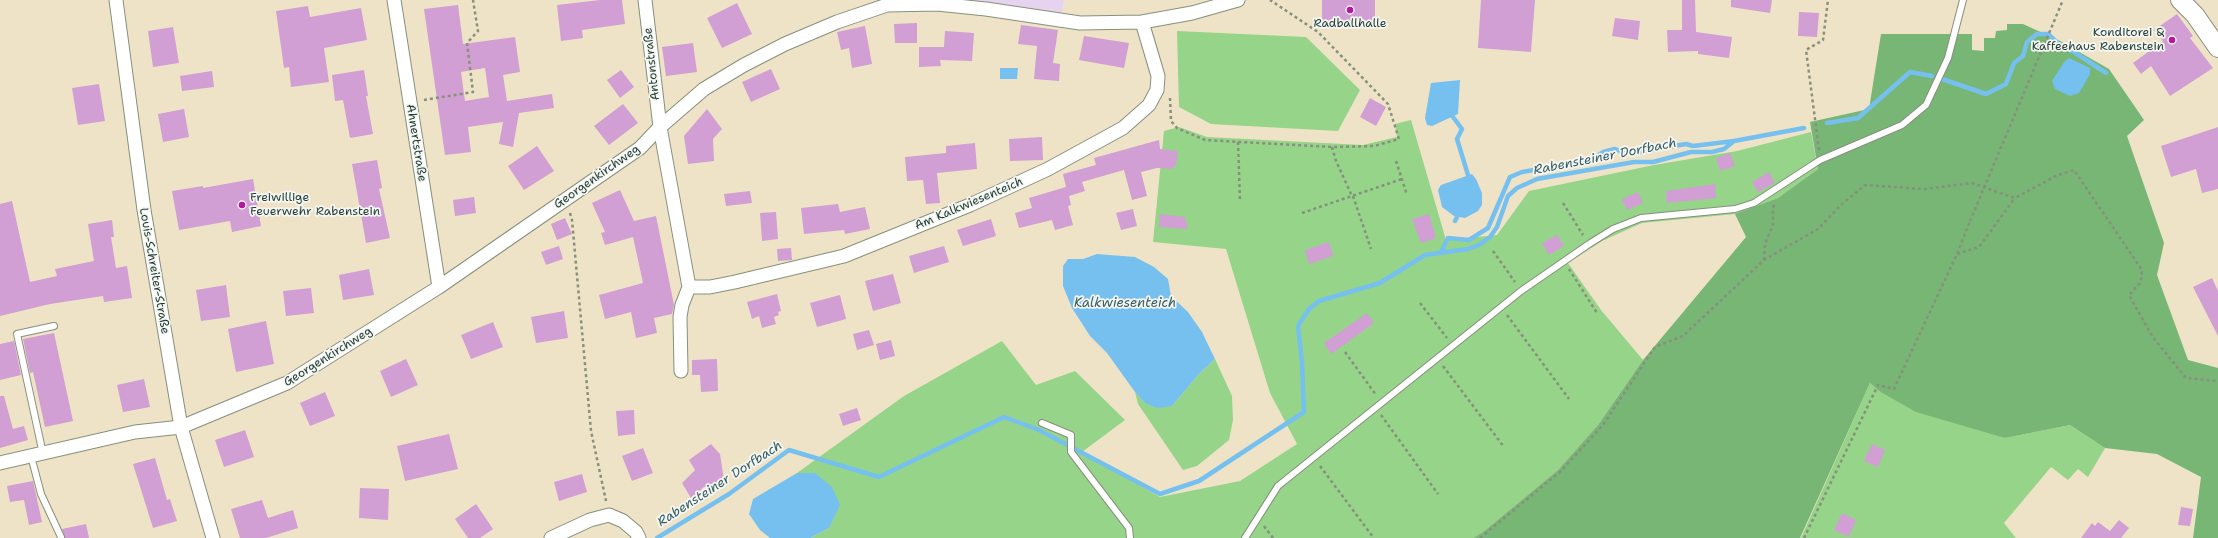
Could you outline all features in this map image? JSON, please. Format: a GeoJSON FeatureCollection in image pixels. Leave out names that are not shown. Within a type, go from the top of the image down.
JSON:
{"type":"FeatureCollection","features":[{"type":"Feature","properties":{"kind":"main road"},"geometry":{"type":"LineString","coordinates":[[2180,0],[2195,15],[2218,48]]}},
{"type":"Feature","properties":{"kind":"street","name":"Louis-Schreiter-Straße"},"geometry":{"type":"LineString","coordinates":[[116,0],[144,210],[181,427],[213,538]]}},
{"type":"Feature","properties":{"kind":"street","name":"Ahnertstraße"},"geometry":{"type":"LineString","coordinates":[[394,0],[439,287]]}},
{"type":"Feature","properties":{"kind":"street","name":"Antonstraße"},"geometry":{"type":"LineString","coordinates":[[646,0],[660,127]]}},
{"type":"Feature","properties":{"kind":"street","name":"Georgenkirchweg"},"geometry":{"type":"LineString","coordinates":[[0,463],[135,432],[181,427],[287,384],[439,287],[640,148],[660,127],[704,89],[744,65],[785,44],[837,22],[887,5],[944,5],[986,9],[1080,23],[1142,22],[1192,13],[1238,0]]}},
{"type":"Feature","properties":{"kind":"street","name":"Am Kalkwiesenteich"},"geometry":{"type":"LineString","coordinates":[[689,288],[710,287],[735,282],[844,256],[970,205],[1048,169],[1123,128],[1149,105],[1156,90],[1158,76],[1142,22]]}},
{"type":"Feature","properties":{"kind":"street"},"geometry":{"type":"LineString","coordinates":[[660,127],[689,288],[682,305],[680,317],[681,371]]}},
{"type":"Feature","properties":{"kind":"street"},"geometry":{"type":"LineString","coordinates":[[551,538],[590,520],[609,515],[623,522],[636,532],[639,538]]}},
{"type":"Feature","properties":{"kind":"lane"},"geometry":{"type":"LineString","coordinates":[[1245,538],[1278,486],[1500,307],[1564,260],[1589,244],[1613,229],[1641,218],[1736,209],[1754,203],[1820,160],[1902,125],[1926,105],[1948,58],[1963,8],[1963,0]]}},
{"type":"Feature","properties":{"kind":"lane"},"geometry":{"type":"LineString","coordinates":[[54,326],[17,334],[37,455],[40,494],[61,537]]}},
{"type":"Feature","properties":{"kind":"lane"},"geometry":{"type":"LineString","coordinates":[[1042,423],[1071,435],[1071,452],[1129,528],[1130,538]]}},
{"type":"Feature","properties":{"kind":"path"},"geometry":{"type":"LineString","coordinates":[[410,102],[473,92],[467,43],[478,31],[473,0]]}},
{"type":"Feature","properties":{"kind":"path"},"geometry":{"type":"LineString","coordinates":[[1156,90],[1170,90],[1171,121],[1177,128],[1205,140],[1332,147],[1374,146],[1399,139],[1388,104],[1318,32],[1270,0]]}},
{"type":"Feature","properties":{"kind":"path"},"geometry":{"type":"LineString","coordinates":[[1820,160],[1806,50],[1824,40],[1828,0]]}},
{"type":"Feature","properties":{"kind":"path"},"geometry":{"type":"LineString","coordinates":[[1804,538],[1878,385],[1894,389],[1957,254],[2063,0]]}},
{"type":"Feature","properties":{"kind":"path"},"geometry":{"type":"LineString","coordinates":[[1238,142],[1240,201]]}},
{"type":"Feature","properties":{"kind":"path"},"geometry":{"type":"LineString","coordinates":[[1332,147],[1336,161],[1352,196],[1371,249]]}},
{"type":"Feature","properties":{"kind":"path"},"geometry":{"type":"LineString","coordinates":[[1396,161],[1407,195]]}},
{"type":"Feature","properties":{"kind":"path"},"geometry":{"type":"LineString","coordinates":[[1957,254],[1979,247],[2016,198],[2056,176],[2074,170],[2142,270],[2141,282],[2129,295],[2152,336],[2186,378],[2218,381]]}},
{"type":"Feature","properties":{"kind":"path"},"geometry":{"type":"LineString","coordinates":[[1302,213],[1402,179]]}},
{"type":"Feature","properties":{"kind":"path"},"geometry":{"type":"LineString","coordinates":[[1480,538],[1561,471],[1603,425],[1655,347],[1683,336],[1764,260],[1818,229],[1840,205],[1864,185],[1924,189],[1972,183],[2016,198]]}},
{"type":"Feature","properties":{"kind":"path"},"geometry":{"type":"LineString","coordinates":[[565,200],[572,220],[591,431],[609,515]]}},
{"type":"Feature","properties":{"kind":"path"},"geometry":{"type":"LineString","coordinates":[[1563,203],[1589,244]]}},
{"type":"Feature","properties":{"kind":"path"},"geometry":{"type":"LineString","coordinates":[[1764,260],[1765,244],[1773,225],[1773,214]]}},
{"type":"Feature","properties":{"kind":"path"},"geometry":{"type":"LineString","coordinates":[[1493,251],[1521,291]]}},
{"type":"Feature","properties":{"kind":"path"},"geometry":{"type":"LineString","coordinates":[[1564,260],[1597,313]]}},
{"type":"Feature","properties":{"kind":"path"},"geometry":{"type":"LineString","coordinates":[[1420,303],[1452,345]]}},
{"type":"Feature","properties":{"kind":"path"},"geometry":{"type":"LineString","coordinates":[[1500,307],[1569,399]]}},
{"type":"Feature","properties":{"kind":"path"},"geometry":{"type":"LineString","coordinates":[[1345,352],[1382,403]]}},
{"type":"Feature","properties":{"kind":"path"},"geometry":{"type":"LineString","coordinates":[[1436,358],[1504,447]]}},
{"type":"Feature","properties":{"kind":"path"},"geometry":{"type":"LineString","coordinates":[[1376,408],[1438,494]]}},
{"type":"Feature","properties":{"kind":"path"},"geometry":{"type":"LineString","coordinates":[[1314,457],[1373,538]]}},
{"type":"Feature","properties":{"kind":"shaded area"},"geometry":{"type":"Polygon","coordinates":[[[969,0],[1064,0],[1062,12],[969,0]]]}},
{"type":"Feature","properties":{"kind":"green space"},"geometry":{"type":"Polygon","coordinates":[[[2007,24],[2023,24],[2060,41],[2109,69],[2144,120],[2127,136],[2164,243],[2157,275],[2188,360],[2218,368],[2218,538],[2193,538],[2201,477],[2157,454],[2105,448],[2070,425],[2005,438],[1916,412],[1879,391],[1870,383],[1800,538],[1473,538],[1483,532],[1558,470],[1598,425],[1643,360],[1746,237],[1735,214],[1778,198],[1818,169],[1810,122],[1869,109],[1881,34],[1972,34],[1972,50],[1984,51],[1984,38],[1995,38],[1996,31],[2007,30],[2007,24]]]}},
{"type":"Feature","properties":{"kind":"green space"},"geometry":{"type":"Polygon","coordinates":[[[1177,31],[1306,37],[1360,90],[1338,131],[1211,124],[1179,107],[1177,31]]]}},
{"type":"Feature","properties":{"kind":"green space"},"geometry":{"type":"Polygon","coordinates":[[[1411,120],[1446,240],[1497,235],[1529,191],[1654,165],[1737,151],[1811,132],[1818,169],[1778,198],[1735,214],[1642,223],[1602,241],[1568,263],[1601,310],[1643,360],[1598,425],[1558,470],[1483,532],[1473,538],[810,538],[829,528],[815,473],[797,473],[904,396],[1002,341],[1036,385],[1075,371],[1125,420],[1082,452],[1160,497],[1240,481],[1297,444],[1270,393],[1226,249],[1153,242],[1164,131],[1179,127],[1207,137],[1363,145],[1397,137],[1395,124],[1411,120]]]}},
{"type":"Feature","properties":{"kind":"green space"},"geometry":{"type":"Polygon","coordinates":[[[1215,359],[1232,396],[1233,420],[1229,440],[1197,466],[1183,470],[1138,404],[1135,392],[1145,403],[1172,406],[1199,374],[1215,359]]]}},
{"type":"Feature","properties":{"kind":"green space"},"geometry":{"type":"Polygon","coordinates":[[[1870,383],[1879,391],[2005,438],[2070,425],[2105,448],[2088,477],[2078,469],[2068,480],[2051,467],[2004,523],[2016,538],[1801,538],[1870,383]]]}},
{"type":"Feature","properties":{"kind":"water"},"geometry":{"type":"Polygon","coordinates":[[[2069,58],[2090,68],[2090,74],[2079,93],[2070,96],[2055,89],[2052,81],[2064,62],[2069,58]]]}},
{"type":"Feature","properties":{"kind":"water"},"geometry":{"type":"Polygon","coordinates":[[[1000,68],[1018,68],[1017,79],[1000,79],[1000,68]]]}},
{"type":"Feature","properties":{"kind":"water"},"geometry":{"type":"Polygon","coordinates":[[[1460,80],[1458,114],[1432,126],[1427,125],[1425,118],[1431,83],[1460,80]]]}},
{"type":"Feature","properties":{"kind":"water"},"geometry":{"type":"Polygon","coordinates":[[[1472,174],[1476,179],[1482,193],[1482,205],[1478,211],[1465,218],[1454,216],[1442,207],[1438,190],[1441,185],[1472,174]]]}},
{"type":"Feature","properties":{"kind":"water","name":"Kalkwiesenteich"},"geometry":{"type":"Polygon","coordinates":[[[1097,254],[1135,257],[1154,267],[1168,279],[1171,296],[1188,312],[1202,332],[1215,359],[1199,374],[1172,406],[1157,408],[1145,403],[1135,392],[1107,353],[1090,336],[1072,308],[1063,286],[1063,266],[1068,259],[1083,259],[1097,254]]]}},
{"type":"Feature","properties":{"kind":"water"},"geometry":{"type":"Polygon","coordinates":[[[797,473],[815,473],[832,487],[840,505],[829,528],[810,538],[770,538],[760,530],[749,514],[753,499],[797,473]]]}},
{"type":"Feature","properties":{"kind":"building"},"geometry":{"type":"Polygon","coordinates":[[[600,0],[622,0],[625,24],[582,30],[583,38],[561,41],[557,5],[600,0]]]}},
{"type":"Feature","properties":{"kind":"building"},"geometry":{"type":"Polygon","coordinates":[[[1322,0],[1375,0],[1375,24],[1322,25],[1322,0]]]}},
{"type":"Feature","properties":{"kind":"building"},"geometry":{"type":"Polygon","coordinates":[[[1481,0],[1535,0],[1531,52],[1478,48],[1481,0]]]}},
{"type":"Feature","properties":{"kind":"building"},"geometry":{"type":"Polygon","coordinates":[[[1682,0],[1695,0],[1696,32],[1732,37],[1729,58],[1698,54],[1698,51],[1668,52],[1667,30],[1682,30],[1682,0]]]}},
{"type":"Feature","properties":{"kind":"building"},"geometry":{"type":"Polygon","coordinates":[[[1731,0],[1772,0],[1770,13],[1731,7],[1731,0]]]}},
{"type":"Feature","properties":{"kind":"building"},"geometry":{"type":"Polygon","coordinates":[[[737,3],[752,34],[722,48],[707,18],[737,3]]]}},
{"type":"Feature","properties":{"kind":"building"},"geometry":{"type":"Polygon","coordinates":[[[458,5],[463,44],[515,37],[520,72],[503,75],[507,101],[552,94],[554,108],[519,113],[513,147],[499,144],[503,122],[468,127],[471,152],[445,155],[424,9],[458,5]],[[485,68],[461,72],[465,101],[489,97],[485,68]]]}},
{"type":"Feature","properties":{"kind":"building"},"geometry":{"type":"Polygon","coordinates":[[[308,6],[310,17],[361,8],[367,40],[324,48],[329,82],[291,87],[289,67],[284,68],[276,11],[308,6]]]}},
{"type":"Feature","properties":{"kind":"building"},"geometry":{"type":"Polygon","coordinates":[[[1799,12],[1819,13],[1817,37],[1798,36],[1799,12]]]}},
{"type":"Feature","properties":{"kind":"building"},"geometry":{"type":"Polygon","coordinates":[[[2177,14],[2193,36],[2190,38],[2213,68],[2170,96],[2151,66],[2141,74],[2133,63],[2163,41],[2154,30],[2177,14]]]}},
{"type":"Feature","properties":{"kind":"building"},"geometry":{"type":"Polygon","coordinates":[[[1615,18],[1640,21],[1638,40],[1612,36],[1615,18]]]}},
{"type":"Feature","properties":{"kind":"building"},"geometry":{"type":"Polygon","coordinates":[[[917,23],[917,43],[895,43],[894,24],[917,23]]]}},
{"type":"Feature","properties":{"kind":"building"},"geometry":{"type":"Polygon","coordinates":[[[1021,25],[1058,30],[1053,63],[1060,64],[1059,81],[1034,79],[1037,46],[1018,44],[1021,25]]]}},
{"type":"Feature","properties":{"kind":"building"},"geometry":{"type":"Polygon","coordinates":[[[865,26],[872,64],[852,68],[849,48],[841,50],[837,32],[865,26]]]}},
{"type":"Feature","properties":{"kind":"building"},"geometry":{"type":"Polygon","coordinates":[[[173,27],[179,63],[153,67],[148,31],[173,27]]]}},
{"type":"Feature","properties":{"kind":"building"},"geometry":{"type":"Polygon","coordinates":[[[945,31],[974,33],[972,61],[940,60],[941,66],[919,67],[919,47],[944,47],[945,31]]]}},
{"type":"Feature","properties":{"kind":"building"},"geometry":{"type":"Polygon","coordinates":[[[1084,36],[1129,43],[1124,68],[1079,60],[1084,36]]]}},
{"type":"Feature","properties":{"kind":"building"},"geometry":{"type":"Polygon","coordinates":[[[693,43],[697,72],[666,76],[662,47],[693,43]]]}},
{"type":"Feature","properties":{"kind":"building"},"geometry":{"type":"Polygon","coordinates":[[[771,69],[780,89],[751,102],[742,82],[771,69]]]}},
{"type":"Feature","properties":{"kind":"building"},"geometry":{"type":"Polygon","coordinates":[[[364,70],[368,96],[366,96],[373,134],[350,138],[343,100],[335,101],[332,75],[364,70]]]}},
{"type":"Feature","properties":{"kind":"building"},"geometry":{"type":"Polygon","coordinates":[[[621,70],[634,87],[620,98],[607,80],[621,70]]]}},
{"type":"Feature","properties":{"kind":"building"},"geometry":{"type":"Polygon","coordinates":[[[212,71],[214,87],[182,91],[180,76],[212,71]]]}},
{"type":"Feature","properties":{"kind":"building"},"geometry":{"type":"Polygon","coordinates":[[[99,84],[105,121],[78,125],[72,88],[99,84]]]}},
{"type":"Feature","properties":{"kind":"building"},"geometry":{"type":"Polygon","coordinates":[[[1370,98],[1386,107],[1376,126],[1360,117],[1370,98]]]}},
{"type":"Feature","properties":{"kind":"building"},"geometry":{"type":"Polygon","coordinates":[[[623,104],[638,123],[609,145],[594,126],[623,104]]]}},
{"type":"Feature","properties":{"kind":"building"},"geometry":{"type":"Polygon","coordinates":[[[184,109],[189,137],[163,142],[158,114],[184,109]]]}},
{"type":"Feature","properties":{"kind":"building"},"geometry":{"type":"Polygon","coordinates":[[[707,109],[722,129],[713,139],[714,161],[688,164],[684,136],[707,109]]]}},
{"type":"Feature","properties":{"kind":"building"},"geometry":{"type":"Polygon","coordinates":[[[2218,127],[2218,189],[2202,193],[2196,169],[2171,177],[2161,146],[2218,127]]]}},
{"type":"Feature","properties":{"kind":"building"},"geometry":{"type":"Polygon","coordinates":[[[1042,137],[1043,160],[1010,161],[1009,139],[1042,137]]]}},
{"type":"Feature","properties":{"kind":"building"},"geometry":{"type":"Polygon","coordinates":[[[1159,140],[1160,149],[1178,151],[1176,166],[1174,166],[1173,169],[1157,168],[1141,172],[1147,196],[1132,200],[1124,170],[1082,182],[1085,191],[1069,196],[1071,205],[1068,206],[1073,225],[1055,230],[1052,220],[1019,228],[1015,213],[1032,208],[1029,198],[1066,187],[1063,174],[1096,165],[1094,158],[1159,140]]]}},
{"type":"Feature","properties":{"kind":"building"},"geometry":{"type":"Polygon","coordinates":[[[975,143],[977,169],[937,173],[940,203],[926,204],[923,180],[907,181],[905,157],[946,153],[946,146],[975,143]]]}},
{"type":"Feature","properties":{"kind":"building"},"geometry":{"type":"Polygon","coordinates":[[[537,146],[554,171],[524,190],[508,166],[537,146]]]}},
{"type":"Feature","properties":{"kind":"building"},"geometry":{"type":"Polygon","coordinates":[[[1730,153],[1735,166],[1720,171],[1716,158],[1730,153]]]}},
{"type":"Feature","properties":{"kind":"building"},"geometry":{"type":"Polygon","coordinates":[[[377,160],[382,188],[379,189],[390,238],[366,243],[352,164],[377,160]]]}},
{"type":"Feature","properties":{"kind":"building"},"geometry":{"type":"Polygon","coordinates":[[[1769,172],[1775,183],[1758,192],[1752,182],[1769,172]]]}},
{"type":"Feature","properties":{"kind":"building"},"geometry":{"type":"Polygon","coordinates":[[[253,179],[261,226],[232,232],[230,221],[179,230],[172,191],[203,186],[203,188],[253,179]]]}},
{"type":"Feature","properties":{"kind":"building"},"geometry":{"type":"Polygon","coordinates":[[[1715,184],[1716,198],[1667,203],[1666,191],[1715,184]]]}},
{"type":"Feature","properties":{"kind":"building"},"geometry":{"type":"Polygon","coordinates":[[[620,190],[634,221],[656,216],[674,305],[672,314],[654,318],[657,333],[636,338],[631,312],[605,319],[599,295],[643,283],[633,237],[605,245],[601,233],[605,232],[592,203],[620,190]]]}},
{"type":"Feature","properties":{"kind":"building"},"geometry":{"type":"Polygon","coordinates":[[[750,191],[752,203],[726,206],[724,194],[750,191]]]}},
{"type":"Feature","properties":{"kind":"building"},"geometry":{"type":"Polygon","coordinates":[[[1638,192],[1643,203],[1627,210],[1622,199],[1638,192]]]}},
{"type":"Feature","properties":{"kind":"building"},"geometry":{"type":"Polygon","coordinates":[[[474,197],[476,213],[455,216],[453,200],[474,197]]]}},
{"type":"Feature","properties":{"kind":"building"},"geometry":{"type":"Polygon","coordinates":[[[12,201],[30,282],[57,276],[55,269],[94,261],[88,224],[112,220],[114,237],[111,237],[116,268],[127,266],[132,298],[104,302],[103,296],[50,304],[0,316],[0,204],[12,201]]]}},
{"type":"Feature","properties":{"kind":"building"},"geometry":{"type":"Polygon","coordinates":[[[838,204],[840,212],[865,207],[870,229],[845,234],[844,230],[804,234],[801,208],[838,204]]]}},
{"type":"Feature","properties":{"kind":"building"},"geometry":{"type":"Polygon","coordinates":[[[1133,209],[1137,226],[1121,230],[1116,213],[1133,209]]]}},
{"type":"Feature","properties":{"kind":"building"},"geometry":{"type":"Polygon","coordinates":[[[776,212],[778,239],[762,241],[760,213],[776,212]]]}},
{"type":"Feature","properties":{"kind":"building"},"geometry":{"type":"Polygon","coordinates":[[[1160,214],[1185,217],[1188,229],[1159,227],[1160,214]]]}},
{"type":"Feature","properties":{"kind":"building"},"geometry":{"type":"Polygon","coordinates":[[[1429,214],[1436,238],[1421,243],[1412,219],[1429,214]]]}},
{"type":"Feature","properties":{"kind":"building"},"geometry":{"type":"Polygon","coordinates":[[[565,218],[572,234],[557,240],[551,224],[565,218]]]}},
{"type":"Feature","properties":{"kind":"building"},"geometry":{"type":"Polygon","coordinates":[[[991,219],[996,236],[963,246],[957,230],[991,219]]]}},
{"type":"Feature","properties":{"kind":"building"},"geometry":{"type":"Polygon","coordinates":[[[1557,235],[1564,246],[1549,255],[1542,243],[1557,235]]]}},
{"type":"Feature","properties":{"kind":"building"},"geometry":{"type":"Polygon","coordinates":[[[1329,242],[1333,256],[1309,264],[1305,250],[1329,242]]]}},
{"type":"Feature","properties":{"kind":"building"},"geometry":{"type":"Polygon","coordinates":[[[559,246],[563,259],[546,265],[541,252],[559,246]]]}},
{"type":"Feature","properties":{"kind":"building"},"geometry":{"type":"Polygon","coordinates":[[[944,246],[949,262],[914,273],[909,256],[944,246]]]}},
{"type":"Feature","properties":{"kind":"building"},"geometry":{"type":"Polygon","coordinates":[[[791,248],[792,260],[778,261],[777,249],[791,248]]]}},
{"type":"Feature","properties":{"kind":"building"},"geometry":{"type":"Polygon","coordinates":[[[369,269],[374,295],[343,300],[339,275],[369,269]]]}},
{"type":"Feature","properties":{"kind":"building"},"geometry":{"type":"Polygon","coordinates":[[[893,274],[901,303],[873,311],[865,281],[893,274]]]}},
{"type":"Feature","properties":{"kind":"building"},"geometry":{"type":"Polygon","coordinates":[[[2212,278],[2218,291],[2218,336],[2193,287],[2212,278]]]}},
{"type":"Feature","properties":{"kind":"building"},"geometry":{"type":"Polygon","coordinates":[[[226,285],[230,317],[201,321],[196,290],[226,285]]]}},
{"type":"Feature","properties":{"kind":"building"},"geometry":{"type":"Polygon","coordinates":[[[311,288],[314,313],[286,316],[283,291],[311,288]]]}},
{"type":"Feature","properties":{"kind":"building"},"geometry":{"type":"Polygon","coordinates":[[[777,294],[781,311],[778,312],[779,315],[774,317],[776,324],[762,328],[759,316],[752,319],[747,302],[777,294]]]}},
{"type":"Feature","properties":{"kind":"building"},"geometry":{"type":"Polygon","coordinates":[[[840,295],[846,319],[817,327],[810,303],[840,295]]]}},
{"type":"Feature","properties":{"kind":"building"},"geometry":{"type":"Polygon","coordinates":[[[564,311],[568,338],[536,343],[531,317],[564,311]]]}},
{"type":"Feature","properties":{"kind":"building"},"geometry":{"type":"Polygon","coordinates":[[[1367,313],[1374,323],[1331,354],[1324,343],[1367,313]]]}},
{"type":"Feature","properties":{"kind":"building"},"geometry":{"type":"Polygon","coordinates":[[[266,321],[274,364],[236,372],[228,329],[266,321]]]}},
{"type":"Feature","properties":{"kind":"building"},"geometry":{"type":"Polygon","coordinates":[[[493,322],[503,347],[471,359],[461,335],[493,322]]]}},
{"type":"Feature","properties":{"kind":"building"},"geometry":{"type":"Polygon","coordinates":[[[869,330],[874,345],[857,350],[853,334],[869,330]]]}},
{"type":"Feature","properties":{"kind":"building"},"geometry":{"type":"Polygon","coordinates":[[[54,333],[73,421],[45,427],[33,372],[30,373],[23,339],[54,333]]]}},
{"type":"Feature","properties":{"kind":"building"},"geometry":{"type":"Polygon","coordinates":[[[891,340],[895,356],[880,360],[876,344],[891,340]]]}},
{"type":"Feature","properties":{"kind":"building"},"geometry":{"type":"Polygon","coordinates":[[[14,341],[21,375],[0,380],[0,344],[14,341]]]}},
{"type":"Feature","properties":{"kind":"building"},"geometry":{"type":"Polygon","coordinates":[[[406,359],[418,385],[391,397],[380,371],[406,359]]]}},
{"type":"Feature","properties":{"kind":"building"},"geometry":{"type":"Polygon","coordinates":[[[717,359],[718,391],[701,392],[700,375],[692,375],[692,360],[717,359]]]}},
{"type":"Feature","properties":{"kind":"building"},"geometry":{"type":"Polygon","coordinates":[[[144,379],[150,407],[123,412],[117,385],[144,379]]]}},
{"type":"Feature","properties":{"kind":"building"},"geometry":{"type":"Polygon","coordinates":[[[325,392],[335,416],[310,426],[300,403],[325,392]]]}},
{"type":"Feature","properties":{"kind":"building"},"geometry":{"type":"Polygon","coordinates":[[[0,396],[4,396],[13,429],[24,426],[28,440],[0,448],[0,396]]]}},
{"type":"Feature","properties":{"kind":"building"},"geometry":{"type":"Polygon","coordinates":[[[857,408],[861,420],[843,426],[839,414],[857,408]]]}},
{"type":"Feature","properties":{"kind":"building"},"geometry":{"type":"Polygon","coordinates":[[[634,410],[635,434],[618,436],[616,411],[634,410]]]}},
{"type":"Feature","properties":{"kind":"building"},"geometry":{"type":"Polygon","coordinates":[[[245,430],[254,457],[224,467],[215,440],[245,430]]]}},
{"type":"Feature","properties":{"kind":"building"},"geometry":{"type":"Polygon","coordinates":[[[449,434],[458,469],[405,481],[397,446],[449,434]]]}},
{"type":"Feature","properties":{"kind":"building"},"geometry":{"type":"Polygon","coordinates":[[[711,444],[720,454],[725,487],[704,487],[691,498],[682,483],[695,470],[689,460],[711,444]]]}},
{"type":"Feature","properties":{"kind":"building"},"geometry":{"type":"Polygon","coordinates":[[[1872,444],[1885,450],[1878,467],[1864,461],[1872,444]]]}},
{"type":"Feature","properties":{"kind":"building"},"geometry":{"type":"Polygon","coordinates":[[[643,448],[653,473],[632,481],[622,456],[643,448]]]}},
{"type":"Feature","properties":{"kind":"building"},"geometry":{"type":"Polygon","coordinates":[[[155,458],[167,500],[170,499],[177,521],[153,528],[133,464],[155,458]]]}},
{"type":"Feature","properties":{"kind":"building"},"geometry":{"type":"Polygon","coordinates":[[[582,474],[587,492],[559,501],[554,482],[582,474]]]}},
{"type":"Feature","properties":{"kind":"building"},"geometry":{"type":"Polygon","coordinates":[[[33,481],[42,522],[29,525],[24,500],[10,502],[7,486],[33,481]]]}},
{"type":"Feature","properties":{"kind":"building"},"geometry":{"type":"Polygon","coordinates":[[[360,488],[389,489],[388,520],[359,518],[360,488]]]}},
{"type":"Feature","properties":{"kind":"building"},"geometry":{"type":"Polygon","coordinates":[[[262,500],[268,518],[293,510],[298,528],[266,538],[240,538],[231,509],[262,500]]]}},
{"type":"Feature","properties":{"kind":"building"},"geometry":{"type":"Polygon","coordinates":[[[476,504],[493,529],[480,538],[468,538],[455,519],[476,504]]]}},
{"type":"Feature","properties":{"kind":"building"},"geometry":{"type":"Polygon","coordinates":[[[2181,507],[2193,509],[2190,526],[2178,525],[2181,507]]]}},
{"type":"Feature","properties":{"kind":"building"},"geometry":{"type":"Polygon","coordinates":[[[1842,513],[1856,520],[1849,537],[1834,530],[1842,513]]]}},
{"type":"Feature","properties":{"kind":"building"},"geometry":{"type":"Polygon","coordinates":[[[2119,520],[2129,528],[2121,538],[2081,538],[2092,523],[2095,526],[2098,522],[2110,531],[2119,520]]]}},
{"type":"Feature","properties":{"kind":"building"},"geometry":{"type":"Polygon","coordinates":[[[86,524],[89,538],[65,538],[62,529],[86,524]]]}},
{"type":"Feature","properties":{"kind":"waterway","name":"Rabensteiner Dorfbach"},"geometry":{"type":"LineString","coordinates":[[1942,79],[1986,94],[2006,84],[2014,63],[2023,56],[2027,42],[2037,34],[2048,34],[2062,47],[2074,52],[2106,73]]}},
{"type":"Feature","properties":{"kind":"waterway","name":"Rabensteiner Dorfbach"},"geometry":{"type":"LineString","coordinates":[[1827,123],[1858,118],[1910,72],[1932,76]]}},
{"type":"Feature","properties":{"kind":"waterway"},"geometry":{"type":"LineString","coordinates":[[1453,117],[1462,129],[1457,139],[1468,175]]}},
{"type":"Feature","properties":{"kind":"waterway","name":"Rabensteiner Dorfbach"},"geometry":{"type":"LineString","coordinates":[[657,538],[729,494],[789,450],[879,477],[1004,417],[1039,430],[1160,494],[1199,481],[1304,412],[1302,362],[1298,326],[1309,309],[1319,301],[1380,283],[1425,255],[1468,249],[1479,245],[1490,237],[1497,227],[1508,196],[1517,188],[1537,179],[1634,162],[1653,162],[1691,152],[1712,152],[1724,149],[1734,141],[1804,128]]}},
{"type":"Feature","properties":{"kind":"waterway"},"geometry":{"type":"LineString","coordinates":[[1441,252],[1448,238],[1469,240],[1488,228],[1510,177],[1522,172],[1590,161],[1603,152],[1615,149],[1625,153],[1686,144],[1693,146],[1734,141]]}},
{"type":"Feature","properties":{"kind":"waterway"},"geometry":{"type":"LineString","coordinates":[[1455,221],[1457,217]]}},
{"type":"Feature","properties":{"kind":"place","name":"Radballhalle"},"geometry":{"type":"Point","coordinates":[1350,10]}},
{"type":"Feature","properties":{"kind":"place","name":"Konditorei & Kaffeehaus Rabenstein"},"geometry":{"type":"Point","coordinates":[2172,40]}},
{"type":"Feature","properties":{"kind":"place","name":"Freiwillige Feuerwehr Rabenstein"},"geometry":{"type":"Point","coordinates":[242,205]}}]}
